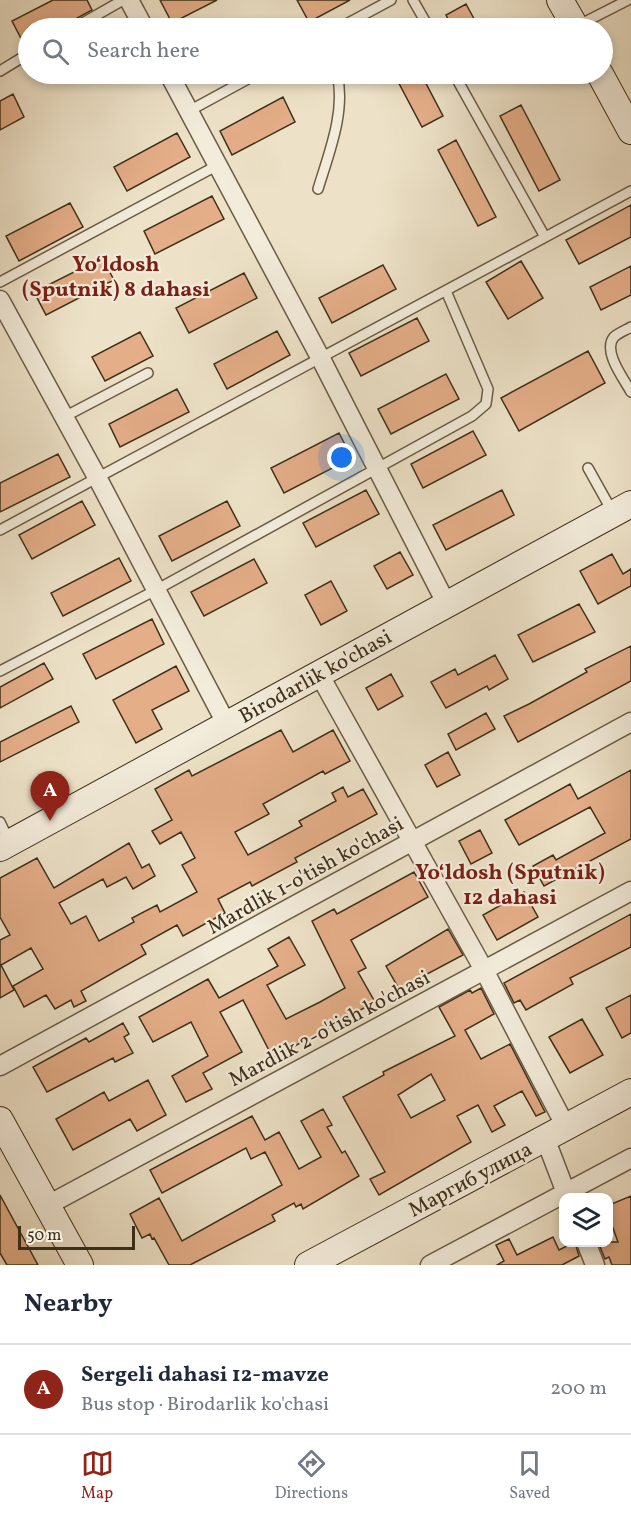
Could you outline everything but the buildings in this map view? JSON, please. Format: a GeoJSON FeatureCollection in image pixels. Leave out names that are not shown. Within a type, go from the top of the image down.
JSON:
{"type":"FeatureCollection","features":[{"type":"Feature","properties":{"kind":"street"},"geometry":{"type":"LineString","coordinates":[[129,0],[139,18]]}},
{"type":"Feature","properties":{"kind":"street"},"geometry":{"type":"LineString","coordinates":[[560,0],[570,18]]}},
{"type":"Feature","properties":{"kind":"street"},"geometry":{"type":"LineString","coordinates":[[174,84],[321,359],[446,603]]}},
{"type":"Feature","properties":{"kind":"street"},"geometry":{"type":"LineString","coordinates":[[605,84],[631,131]]}},
{"type":"Feature","properties":{"kind":"street"},"geometry":{"type":"LineString","coordinates":[[0,300],[98,479],[227,725]]}},
{"type":"Feature","properties":{"kind":"street","name":"Birodarlik ko'chasi"},"geometry":{"type":"LineString","coordinates":[[3,838],[227,725],[446,603],[622,509]]}},
{"type":"Feature","properties":{"kind":"street"},"geometry":{"type":"LineString","coordinates":[[319,674],[484,970],[556,1132],[567,1193]]}},
{"type":"Feature","properties":{"kind":"street","name":"Mardlik 1-o'tish ko'chasi"},"geometry":{"type":"LineString","coordinates":[[0,1066],[631,722]]}},
{"type":"Feature","properties":{"kind":"street","name":"Mardlik 2-o'tish ko'chasi"},"geometry":{"type":"LineString","coordinates":[[48,1205],[631,891]]}},
{"type":"Feature","properties":{"kind":"street","name":"Маргиб улица"},"geometry":{"type":"LineString","coordinates":[[308,1265],[631,1092]]}},
{"type":"Feature","properties":{"kind":"street"},"geometry":{"type":"LineString","coordinates":[[0,1120],[80,1265]]}},
{"type":"Feature","properties":{"kind":"street"},"geometry":{"type":"LineString","coordinates":[[570,1193],[631,1158]]}},
{"type":"Feature","properties":{"kind":"street"},"geometry":{"type":"LineString","coordinates":[[430,1265],[559,1199]]}},
{"type":"Feature","properties":{"kind":"street"},"geometry":{"type":"LineString","coordinates":[[588,1247],[595,1265]]}},
{"type":"Feature","properties":{"kind":"lane"},"geometry":{"type":"LineString","coordinates":[[92,18],[123,0]]}},
{"type":"Feature","properties":{"kind":"lane"},"geometry":{"type":"LineString","coordinates":[[358,18],[391,0]]}},
{"type":"Feature","properties":{"kind":"lane"},"geometry":{"type":"LineString","coordinates":[[413,0],[423,18]]}},
{"type":"Feature","properties":{"kind":"lane"},"geometry":{"type":"LineString","coordinates":[[594,18],[628,0]]}},
{"type":"Feature","properties":{"kind":"lane"},"geometry":{"type":"LineString","coordinates":[[0,71],[18,60]]}},
{"type":"Feature","properties":{"kind":"lane"},"geometry":{"type":"LineString","coordinates":[[189,111],[239,84]]}},
{"type":"Feature","properties":{"kind":"lane"},"geometry":{"type":"LineString","coordinates":[[318,189],[336,127],[339,84]]}},
{"type":"Feature","properties":{"kind":"lane"},"geometry":{"type":"LineString","coordinates":[[460,84],[545,237]]}},
{"type":"Feature","properties":{"kind":"lane"},"geometry":{"type":"LineString","coordinates":[[0,282],[218,165]]}},
{"type":"Feature","properties":{"kind":"lane"},"geometry":{"type":"LineString","coordinates":[[0,530],[631,191]]}},
{"type":"Feature","properties":{"kind":"lane"},"geometry":{"type":"LineString","coordinates":[[0,671],[156,590],[472,416],[486,404],[488,389],[446,291]]}},
{"type":"Feature","properties":{"kind":"lane"},"geometry":{"type":"LineString","coordinates":[[631,327],[615,336],[611,343],[612,355],[631,392]]}},
{"type":"Feature","properties":{"kind":"lane"},"geometry":{"type":"LineString","coordinates":[[64,417],[148,373]]}},
{"type":"Feature","properties":{"kind":"lane"},"geometry":{"type":"LineString","coordinates":[[588,468],[622,509]]}},
{"type":"Feature","properties":{"kind":"place","name":"Sergeli dahasi 12-mavze"},"geometry":{"type":"Point","coordinates":[50,821]}},
{"type":"Feature","properties":{"kind":"district","name":"Yo‘ldosh (Sputnik) 8 dahasi"},"geometry":{"type":"Point","coordinates":[116,276]}},
{"type":"Feature","properties":{"kind":"district","name":"Yo‘ldosh (Sputnik) 12 dahasi"},"geometry":{"type":"Point","coordinates":[510,884]}}]}
